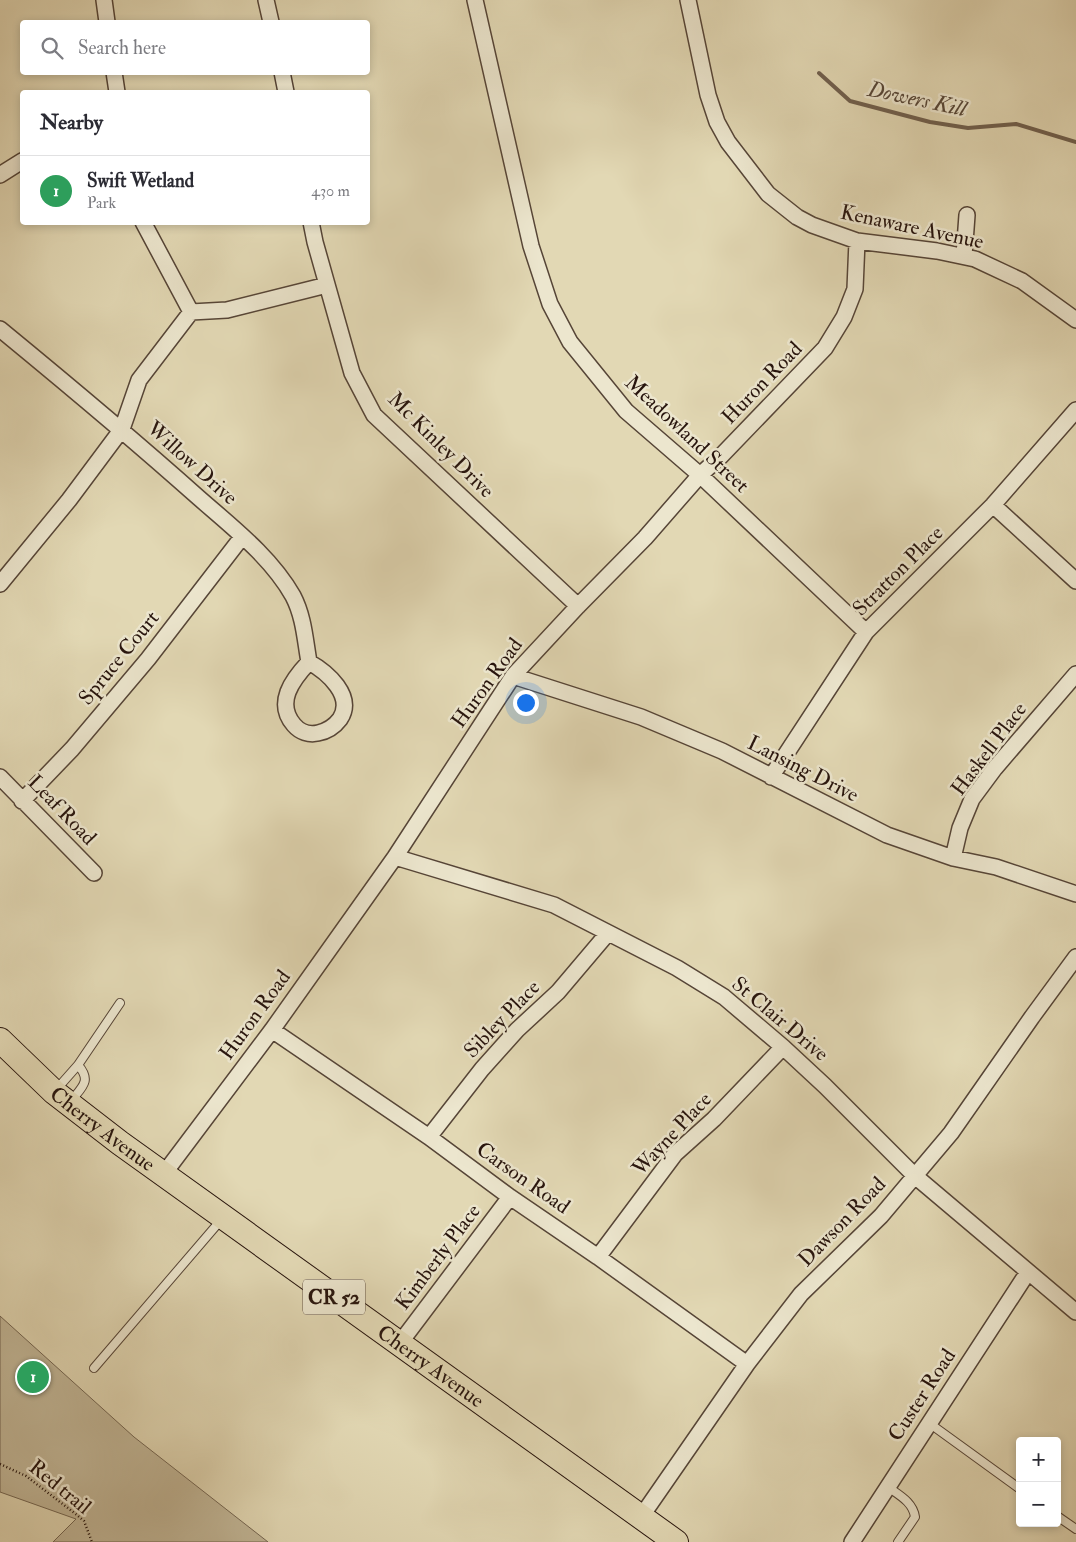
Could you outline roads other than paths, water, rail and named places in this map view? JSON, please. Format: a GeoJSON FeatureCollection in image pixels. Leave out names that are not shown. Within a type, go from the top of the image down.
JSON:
{"type":"FeatureCollection","features":[{"type":"Feature","properties":{"kind":"main road","name":"Cherry Avenue"},"geometry":{"type":"LineString","coordinates":[[0,1040],[61,1098],[163,1175],[676,1542]]}},
{"type":"Feature","properties":{"kind":"street"},"geometry":{"type":"LineString","coordinates":[[104,0],[107,20]]}},
{"type":"Feature","properties":{"kind":"street"},"geometry":{"type":"LineString","coordinates":[[266,0],[271,20]]}},
{"type":"Feature","properties":{"kind":"street","name":"Meadowland Street"},"geometry":{"type":"LineString","coordinates":[[475,0],[530,246],[550,304],[570,342],[626,410],[700,475],[866,632]]}},
{"type":"Feature","properties":{"kind":"street","name":"Kenaware Avenue"},"geometry":{"type":"LineString","coordinates":[[688,0],[708,95],[717,122],[728,142],[768,194],[797,217],[812,225],[857,241],[964,256],[1022,281],[1076,320]]}},
{"type":"Feature","properties":{"kind":"street"},"geometry":{"type":"LineString","coordinates":[[114,75],[117,90]]}},
{"type":"Feature","properties":{"kind":"street"},"geometry":{"type":"LineString","coordinates":[[283,75],[286,90]]}},
{"type":"Feature","properties":{"kind":"street"},"geometry":{"type":"LineString","coordinates":[[0,175],[20,162]]}},
{"type":"Feature","properties":{"kind":"street"},"geometry":{"type":"LineString","coordinates":[[964,256],[967,215]]}},
{"type":"Feature","properties":{"kind":"street"},"geometry":{"type":"LineString","coordinates":[[145,225],[191,312]]}},
{"type":"Feature","properties":{"kind":"street","name":"Mc Kinley Drive"},"geometry":{"type":"LineString","coordinates":[[312,225],[352,372],[374,415],[578,606]]}},
{"type":"Feature","properties":{"kind":"street","name":"Huron Road"},"geometry":{"type":"LineString","coordinates":[[163,1175],[272,1030],[395,857],[514,676],[578,606],[645,538],[700,475],[721,456],[825,348],[844,318],[855,289],[857,241]]}},
{"type":"Feature","properties":{"kind":"street"},"geometry":{"type":"LineString","coordinates":[[0,584],[122,429],[139,380],[191,312],[227,310],[327,285]]}},
{"type":"Feature","properties":{"kind":"street","name":"Willow Drive"},"geometry":{"type":"LineString","coordinates":[[0,329],[122,429],[242,537],[270,565],[292,596],[300,613],[309,662]]}},
{"type":"Feature","properties":{"kind":"street","name":"Stratton Place"},"geometry":{"type":"LineString","coordinates":[[771,777],[866,632],[993,505],[1076,410]]}},
{"type":"Feature","properties":{"kind":"street"},"geometry":{"type":"LineString","coordinates":[[993,505],[1076,581]]}},
{"type":"Feature","properties":{"kind":"street","name":"Spruce Court"},"geometry":{"type":"LineString","coordinates":[[22,801],[72,749],[148,658],[242,537]]}},
{"type":"Feature","properties":{"kind":"street"},"geometry":{"type":"LineString","coordinates":[[309,662],[320,668],[340,689],[344,706],[341,716],[329,730],[317,734],[306,733],[297,728],[289,718],[285,708],[287,692],[297,675],[309,662]]}},
{"type":"Feature","properties":{"kind":"street","name":"Haskell Place"},"geometry":{"type":"LineString","coordinates":[[953,858],[960,828],[972,799],[995,768],[1076,674]]}},
{"type":"Feature","properties":{"kind":"street","name":"Lansing Drive"},"geometry":{"type":"LineString","coordinates":[[514,676],[641,717],[722,751],[887,835],[953,858],[996,867],[1076,894]]}},
{"type":"Feature","properties":{"kind":"street","name":"Leaf Road"},"geometry":{"type":"LineString","coordinates":[[0,777],[94,873]]}},
{"type":"Feature","properties":{"kind":"street","name":"St Clair Drive"},"geometry":{"type":"LineString","coordinates":[[395,857],[554,905],[677,968],[724,997],[825,1086],[915,1176],[1076,1312]]}},
{"type":"Feature","properties":{"kind":"street","name":"Sibley Place"},"geometry":{"type":"LineString","coordinates":[[429,1137],[482,1069],[517,1030],[558,992],[608,933]]}},
{"type":"Feature","properties":{"kind":"street","name":"Dawson Road"},"geometry":{"type":"LineString","coordinates":[[641,1518],[746,1364],[801,1294],[881,1216],[951,1134],[1076,957]]}},
{"type":"Feature","properties":{"kind":"street","name":"Carson Road"},"geometry":{"type":"LineString","coordinates":[[272,1030],[429,1137],[510,1197],[598,1257],[746,1364]]}},
{"type":"Feature","properties":{"kind":"street","name":"Wayne Place"},"geometry":{"type":"LineString","coordinates":[[598,1257],[675,1154],[714,1119],[783,1047]]}},
{"type":"Feature","properties":{"kind":"street","name":"Kimberly Place"},"geometry":{"type":"LineString","coordinates":[[400,1343],[510,1197]]}},
{"type":"Feature","properties":{"kind":"street","name":"Custer Road"},"geometry":{"type":"LineString","coordinates":[[852,1542],[1028,1272]]}},
{"type":"Feature","properties":{"kind":"lane"},"geometry":{"type":"LineString","coordinates":[[61,1098],[78,1065],[120,1002]]}},
{"type":"Feature","properties":{"kind":"lane"},"geometry":{"type":"LineString","coordinates":[[61,1098],[84,1084],[86,1079],[78,1065]]}},
{"type":"Feature","properties":{"kind":"lane"},"geometry":{"type":"LineString","coordinates":[[94,1368],[223,1217]]}},
{"type":"Feature","properties":{"kind":"lane"},"geometry":{"type":"LineString","coordinates":[[929,1423],[1016,1486]]}},
{"type":"Feature","properties":{"kind":"lane"},"geometry":{"type":"LineString","coordinates":[[888,1487],[910,1504],[914,1511],[915,1517],[898,1542]]}},
{"type":"Feature","properties":{"kind":"lane"},"geometry":{"type":"LineString","coordinates":[[1061,1519],[1076,1529]]}},
{"type":"Feature","properties":{"kind":"waterway","name":"Dowers Kill"},"geometry":{"type":"LineString","coordinates":[[819,73],[850,101],[930,122],[968,128],[1016,124],[1076,142]]}},
{"type":"Feature","properties":{"kind":"place","name":"Swift Wetland"},"geometry":{"type":"Point","coordinates":[33,1377]}}]}
